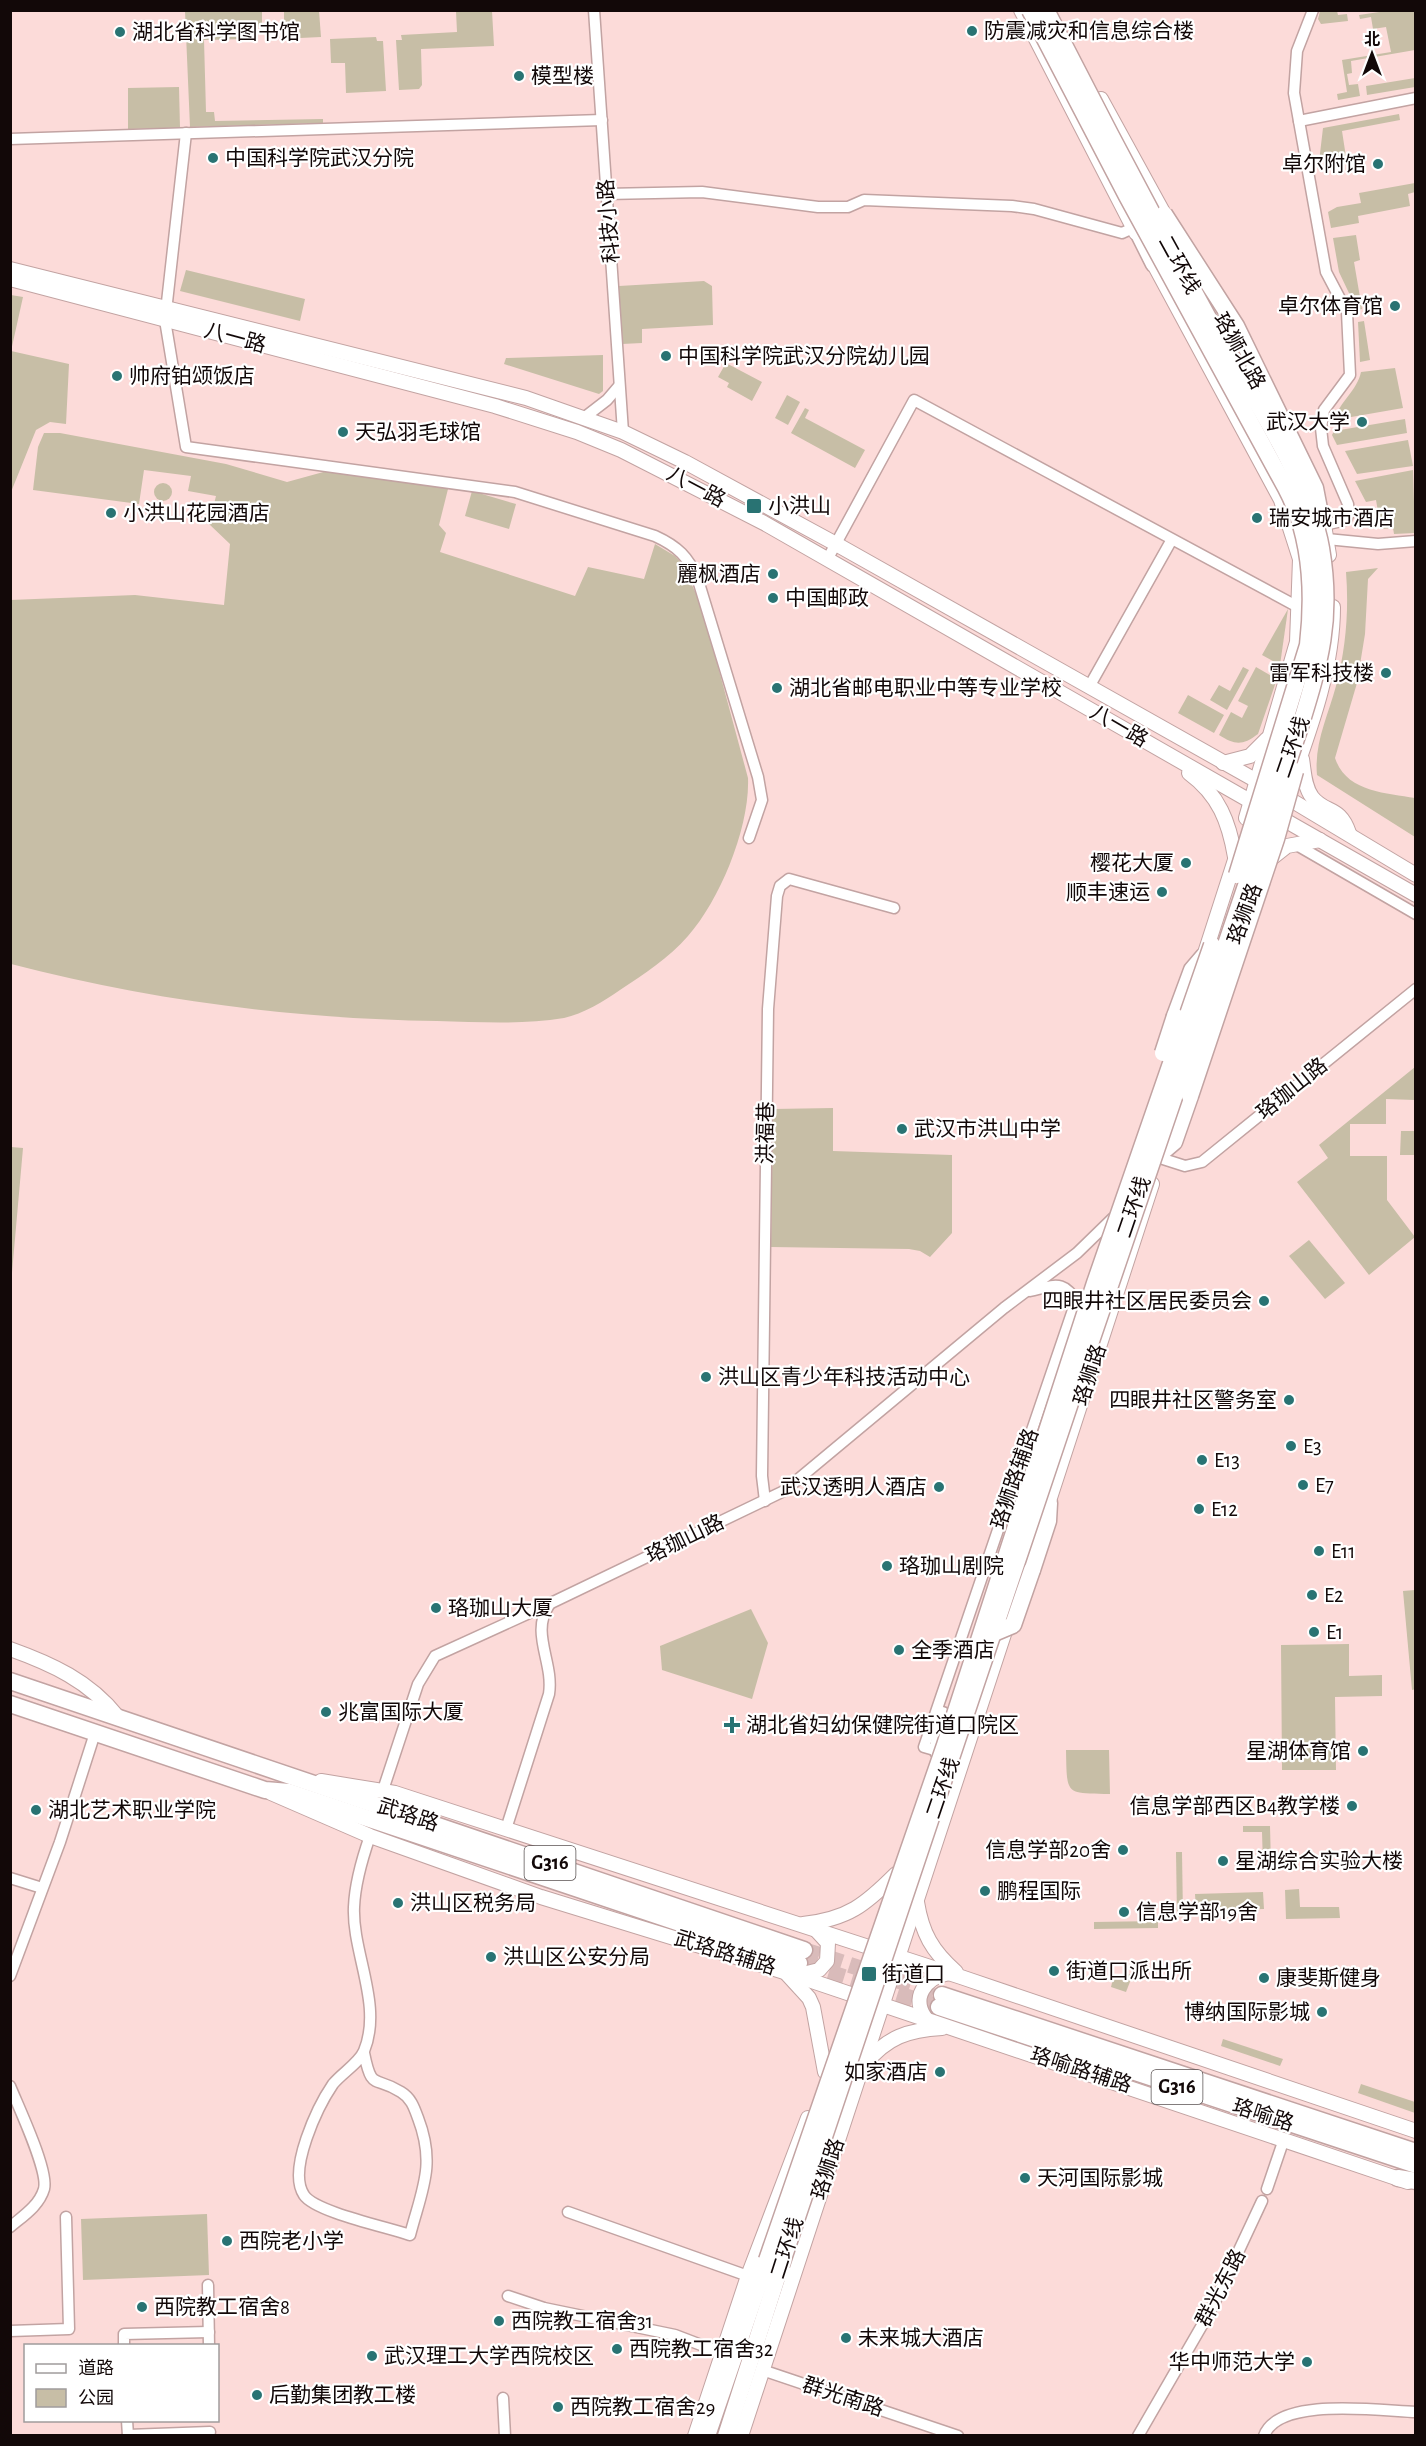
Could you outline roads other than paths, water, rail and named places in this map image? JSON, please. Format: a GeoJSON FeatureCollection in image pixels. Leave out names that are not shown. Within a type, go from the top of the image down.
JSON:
{"type":"FeatureCollection","features":[{"type":"Feature","properties":{"kind":"highway","name":"二环线"},"geometry":{"type":"LineString","coordinates":[[726,2436],[774,2263],[945,1745],[1056,1399],[1239,870],[1308,645],[1311,609],[1306,549],[1291,498],[1030,10]]}},
{"type":"Feature","properties":{"kind":"highway","name":"二环线"},"geometry":{"type":"LineString","coordinates":[[727,2357],[774,2263],[994,1633],[1153,1152],[1299,730],[1319,663],[1326,625],[1327,599],[1323,562],[1313,518],[1298,480],[1131,177],[1046,10]]}},
{"type":"Feature","properties":{"kind":"highway"},"geometry":{"type":"LineString","coordinates":[[1052,54],[1074,111],[1154,264]]}},
{"type":"Feature","properties":{"kind":"highway"},"geometry":{"type":"LineString","coordinates":[[1164,214],[1236,326],[1302,459],[1319,504],[1326,547],[1323,562]]}},
{"type":"Feature","properties":{"kind":"highway"},"geometry":{"type":"LineString","coordinates":[[1161,1156],[1174,1142],[1276,839],[1299,752],[1299,730]]}},
{"type":"Feature","properties":{"kind":"highway"},"geometry":{"type":"LineString","coordinates":[[1095,1283],[1096,1254],[1175,1016],[1192,970],[1204,956]]}},
{"type":"Feature","properties":{"kind":"highway"},"geometry":{"type":"LineString","coordinates":[[938,1751],[942,1715],[1039,1420],[1056,1399]]}},
{"type":"Feature","properties":{"kind":"highway"},"geometry":{"type":"LineString","coordinates":[[994,1633],[1013,1625],[1048,1521],[1049,1503]]}},
{"type":"Feature","properties":{"kind":"highway","name":"武珞路"},"geometry":{"type":"LineString","coordinates":[[10,1681],[296,1778],[795,1965]]}},
{"type":"Feature","properties":{"kind":"highway","name":"武珞路"},"geometry":{"type":"LineString","coordinates":[[10,1704],[265,1790],[289,1792],[795,1965]]}},
{"type":"Feature","properties":{"kind":"highway","name":"珞喻路"},"geometry":{"type":"LineString","coordinates":[[1416,2152],[941,2001],[1416,2165]]}},
{"type":"Feature","properties":{"kind":"highway"},"geometry":{"type":"LineString","coordinates":[[1398,2178],[1416,2182]]}},
{"type":"Feature","properties":{"kind":"highway","name":"珞狮路"},"geometry":{"type":"LineString","coordinates":[[707,2436],[727,2357]]}},
{"type":"Feature","properties":{"kind":"main road","name":"珞狮北路"},"geometry":{"type":"LineString","coordinates":[[1021,10],[1133,228],[1281,500],[1295,537],[1302,574],[1292,666],[1251,802]]}},
{"type":"Feature","properties":{"kind":"main road","name":"珞狮北路"},"geometry":{"type":"LineString","coordinates":[[1054,10],[1262,392],[1324,525],[1332,583],[1332,629],[1322,685],[1279,817]]}},
{"type":"Feature","properties":{"kind":"main road","name":"八一路"},"geometry":{"type":"LineString","coordinates":[[10,269],[165,315],[495,406],[577,432],[621,450],[708,492],[1416,895]]}},
{"type":"Feature","properties":{"kind":"main road","name":"八一路"},"geometry":{"type":"LineString","coordinates":[[10,279],[497,390],[585,417],[623,432],[836,544],[1286,797],[1416,875]]}},
{"type":"Feature","properties":{"kind":"main road"},"geometry":{"type":"LineString","coordinates":[[1233,410],[1262,392]]}},
{"type":"Feature","properties":{"kind":"main road"},"geometry":{"type":"LineString","coordinates":[[1223,763],[1250,756],[1270,736]]}},
{"type":"Feature","properties":{"kind":"main road"},"geometry":{"type":"LineString","coordinates":[[1157,748],[1194,777],[1218,801],[1231,834],[1235,857]]}},
{"type":"Feature","properties":{"kind":"main road"},"geometry":{"type":"LineString","coordinates":[[1301,753],[1306,783],[1312,798],[1344,819],[1349,833]]}},
{"type":"Feature","properties":{"kind":"main road","name":"珞狮路"},"geometry":{"type":"LineString","coordinates":[[727,2357],[748,2276],[853,1996],[938,1751],[1079,1305],[1113,1218],[1204,956],[1251,802]]}},
{"type":"Feature","properties":{"kind":"main road","name":"珞狮路"},"geometry":{"type":"LineString","coordinates":[[741,2436],[1161,1156],[1279,817]]}},
{"type":"Feature","properties":{"kind":"main road"},"geometry":{"type":"LineString","coordinates":[[1262,866],[1283,848],[1295,843],[1320,840]]}},
{"type":"Feature","properties":{"kind":"main road"},"geometry":{"type":"LineString","coordinates":[[10,1648],[74,1677],[94,1690],[117,1716]]}},
{"type":"Feature","properties":{"kind":"main road"},"geometry":{"type":"LineString","coordinates":[[296,1778],[383,1790],[955,1975],[1416,2131]]}},
{"type":"Feature","properties":{"kind":"main road","name":"武珞路辅路"},"geometry":{"type":"LineString","coordinates":[[265,1790],[370,1836],[542,1897],[795,1965],[853,1996],[882,2005]]}},
{"type":"Feature","properties":{"kind":"main road"},"geometry":{"type":"LineString","coordinates":[[796,1925],[833,1919],[852,1912],[863,1905],[896,1874]]}},
{"type":"Feature","properties":{"kind":"main road"},"geometry":{"type":"LineString","coordinates":[[916,1900],[926,1938],[940,1959],[955,1975]]}},
{"type":"Feature","properties":{"kind":"main road"},"geometry":{"type":"LineString","coordinates":[[795,1965],[814,1973],[826,1961],[828,1943],[817,1931]]}},
{"type":"Feature","properties":{"kind":"main road"},"geometry":{"type":"LineString","coordinates":[[795,1965],[818,2026],[825,2072]]}},
{"type":"Feature","properties":{"kind":"main road"},"geometry":{"type":"LineString","coordinates":[[927,2020],[920,2005],[923,1986],[931,1978],[955,1975]]}},
{"type":"Feature","properties":{"kind":"main road","name":"珞喻路辅路"},"geometry":{"type":"LineString","coordinates":[[882,2005],[1398,2178]]}},
{"type":"Feature","properties":{"kind":"main road"},"geometry":{"type":"LineString","coordinates":[[860,2070],[886,2042],[902,2033],[951,2028]]}},
{"type":"Feature","properties":{"kind":"main road"},"geometry":{"type":"LineString","coordinates":[[695,2436],[727,2357]]}},
{"type":"Feature","properties":{"kind":"street","name":"科技小路"},"geometry":{"type":"LineString","coordinates":[[594,10],[623,432]]}},
{"type":"Feature","properties":{"kind":"street"},"geometry":{"type":"LineString","coordinates":[[1313,10],[1301,37],[1295,64],[1294,93],[1328,277],[1347,312],[1351,369],[1348,380],[1324,411],[1321,437],[1347,500],[1349,513],[1346,520],[1324,525]]}},
{"type":"Feature","properties":{"kind":"street"},"geometry":{"type":"LineString","coordinates":[[1299,121],[1416,98]]}},
{"type":"Feature","properties":{"kind":"street"},"geometry":{"type":"LineString","coordinates":[[10,139],[602,120]]}},
{"type":"Feature","properties":{"kind":"street"},"geometry":{"type":"LineString","coordinates":[[186,133],[165,315],[186,447],[515,492],[644,532],[676,547],[692,565],[698,580],[758,777],[762,800],[749,838]]}},
{"type":"Feature","properties":{"kind":"street"},"geometry":{"type":"LineString","coordinates":[[606,194],[702,192],[818,207],[848,207],[864,200],[1004,205],[1034,209],[1122,232],[1133,228]]}},
{"type":"Feature","properties":{"kind":"street"},"geometry":{"type":"LineString","coordinates":[[585,417],[607,400],[619,386]]}},
{"type":"Feature","properties":{"kind":"street"},"geometry":{"type":"LineString","coordinates":[[827,560],[914,400],[1171,541],[1300,608]]}},
{"type":"Feature","properties":{"kind":"street"},"geometry":{"type":"LineString","coordinates":[[1327,539],[1378,544],[1416,541]]}},
{"type":"Feature","properties":{"kind":"street"},"geometry":{"type":"LineString","coordinates":[[1089,687],[1171,541]]}},
{"type":"Feature","properties":{"kind":"street"},"geometry":{"type":"LineString","coordinates":[[1295,843],[1416,914]]}},
{"type":"Feature","properties":{"kind":"street","name":"洪福巷"},"geometry":{"type":"LineString","coordinates":[[765,1501],[762,1476],[768,1009],[775,902],[780,886],[789,879],[894,908]]}},
{"type":"Feature","properties":{"kind":"street","name":"珞珈山路"},"geometry":{"type":"LineString","coordinates":[[1161,1156],[1185,1166],[1202,1162],[1416,988]]}},
{"type":"Feature","properties":{"kind":"street","name":"珞珈山路"},"geometry":{"type":"LineString","coordinates":[[383,1790],[418,1684],[435,1656],[765,1501],[792,1485],[1024,1292],[1077,1253],[1113,1218]]}},
{"type":"Feature","properties":{"kind":"street"},"geometry":{"type":"LineString","coordinates":[[1024,1292],[1062,1286],[1069,1289],[1079,1305]]}},
{"type":"Feature","properties":{"kind":"street"},"geometry":{"type":"LineString","coordinates":[[506,1829],[549,1694],[550,1674],[540,1628],[549,1604]]}},
{"type":"Feature","properties":{"kind":"street"},"geometry":{"type":"LineString","coordinates":[[10,1976],[13,1955],[60,1842],[95,1733]]}},
{"type":"Feature","properties":{"kind":"street"},"geometry":{"type":"LineString","coordinates":[[364,2053],[333,2084],[313,2120],[299,2175],[303,2195],[317,2207],[410,2235],[425,2185],[428,2153],[426,2139],[410,2099],[398,2090],[377,2084],[369,2076],[364,2053],[369,2031],[368,1997],[354,1907],[360,1863],[370,1836]]}},
{"type":"Feature","properties":{"kind":"street"},"geometry":{"type":"LineString","coordinates":[[10,1878],[42,1888]]}},
{"type":"Feature","properties":{"kind":"street"},"geometry":{"type":"LineString","coordinates":[[10,2086],[41,2163],[45,2187],[36,2204],[10,2227]]}},
{"type":"Feature","properties":{"kind":"street"},"geometry":{"type":"LineString","coordinates":[[1267,2189],[1284,2139]]}},
{"type":"Feature","properties":{"kind":"street","name":"群光东路"},"geometry":{"type":"LineString","coordinates":[[1138,2436],[1212,2308],[1263,2201]]}},
{"type":"Feature","properties":{"kind":"street"},"geometry":{"type":"LineString","coordinates":[[568,2212],[748,2276]]}},
{"type":"Feature","properties":{"kind":"street"},"geometry":{"type":"LineString","coordinates":[[10,2331],[69,2330],[66,2217]]}},
{"type":"Feature","properties":{"kind":"street"},"geometry":{"type":"LineString","coordinates":[[208,2285],[209,2344]]}},
{"type":"Feature","properties":{"kind":"street"},"geometry":{"type":"LineString","coordinates":[[508,2296],[544,2308],[675,2335],[727,2357]]}},
{"type":"Feature","properties":{"kind":"street"},"geometry":{"type":"LineString","coordinates":[[124,2340],[208,2332]]}},
{"type":"Feature","properties":{"kind":"street","name":"群光南路"},"geometry":{"type":"LineString","coordinates":[[762,2370],[958,2436]]}},
{"type":"Feature","properties":{"kind":"street"},"geometry":{"type":"LineString","coordinates":[[503,2398],[505,2436]]}},
{"type":"Feature","properties":{"kind":"street"},"geometry":{"type":"LineString","coordinates":[[1264,2436],[1275,2421],[1304,2410],[1416,2412]]}},
{"type":"Feature","properties":{"kind":"street"},"geometry":{"type":"LineString","coordinates":[[128,2435],[210,2429]]}},
{"type":"Feature","properties":{"kind":"tunnel"},"geometry":{"type":"LineString","coordinates":[[804,1950],[942,1995]]}},
{"type":"Feature","properties":{"kind":"tunnel"},"geometry":{"type":"LineString","coordinates":[[806,1965],[939,2007]]}},
{"type":"Feature","properties":{"kind":"place","name":"防震减灾和信息综合楼"},"geometry":{"type":"Point","coordinates":[972,31]}},
{"type":"Feature","properties":{"kind":"place","name":"湖北省科学图书馆"},"geometry":{"type":"Point","coordinates":[120,32]}},
{"type":"Feature","properties":{"kind":"place","name":"模型楼"},"geometry":{"type":"Point","coordinates":[519,76]}},
{"type":"Feature","properties":{"kind":"place","name":"中国科学院武汉分院"},"geometry":{"type":"Point","coordinates":[213,158]}},
{"type":"Feature","properties":{"kind":"place","name":"卓尔附馆"},"geometry":{"type":"Point","coordinates":[1378,164]}},
{"type":"Feature","properties":{"kind":"place","name":"卓尔体育馆"},"geometry":{"type":"Point","coordinates":[1395,306]}},
{"type":"Feature","properties":{"kind":"place","name":"中国科学院武汉分院幼儿园"},"geometry":{"type":"Point","coordinates":[666,356]}},
{"type":"Feature","properties":{"kind":"place","name":"帅府铂颂饭店"},"geometry":{"type":"Point","coordinates":[117,376]}},
{"type":"Feature","properties":{"kind":"place","name":"武汉大学"},"geometry":{"type":"Point","coordinates":[1362,422]}},
{"type":"Feature","properties":{"kind":"place","name":"天弘羽毛球馆"},"geometry":{"type":"Point","coordinates":[343,432]}},
{"type":"Feature","properties":{"kind":"place","name":"小洪山"},"geometry":{"type":"Point","coordinates":[754,506]}},
{"type":"Feature","properties":{"kind":"place","name":"小洪山花园酒店"},"geometry":{"type":"Point","coordinates":[111,513]}},
{"type":"Feature","properties":{"kind":"place","name":"瑞安城市酒店"},"geometry":{"type":"Point","coordinates":[1257,518]}},
{"type":"Feature","properties":{"kind":"place","name":"麗枫酒店"},"geometry":{"type":"Point","coordinates":[773,574]}},
{"type":"Feature","properties":{"kind":"place","name":"中国邮政"},"geometry":{"type":"Point","coordinates":[773,598]}},
{"type":"Feature","properties":{"kind":"place","name":"雷军科技楼"},"geometry":{"type":"Point","coordinates":[1386,673]}},
{"type":"Feature","properties":{"kind":"place","name":"湖北省邮电职业中等专业学校"},"geometry":{"type":"Point","coordinates":[777,688]}},
{"type":"Feature","properties":{"kind":"place","name":"樱花大厦"},"geometry":{"type":"Point","coordinates":[1186,863]}},
{"type":"Feature","properties":{"kind":"place","name":"顺丰速运"},"geometry":{"type":"Point","coordinates":[1162,892]}},
{"type":"Feature","properties":{"kind":"place","name":"武汉市洪山中学"},"geometry":{"type":"Point","coordinates":[902,1129]}},
{"type":"Feature","properties":{"kind":"place","name":"四眼井社区居民委员会"},"geometry":{"type":"Point","coordinates":[1264,1301]}},
{"type":"Feature","properties":{"kind":"place","name":"洪山区青少年科技活动中心"},"geometry":{"type":"Point","coordinates":[706,1377]}},
{"type":"Feature","properties":{"kind":"place","name":"四眼井社区警务室"},"geometry":{"type":"Point","coordinates":[1289,1400]}},
{"type":"Feature","properties":{"kind":"place","name":"E3"},"geometry":{"type":"Point","coordinates":[1291,1446]}},
{"type":"Feature","properties":{"kind":"place","name":"E13"},"geometry":{"type":"Point","coordinates":[1202,1460]}},
{"type":"Feature","properties":{"kind":"place","name":"E7"},"geometry":{"type":"Point","coordinates":[1303,1485]}},
{"type":"Feature","properties":{"kind":"place","name":"武汉透明人酒店"},"geometry":{"type":"Point","coordinates":[939,1487]}},
{"type":"Feature","properties":{"kind":"place","name":"E12"},"geometry":{"type":"Point","coordinates":[1199,1509]}},
{"type":"Feature","properties":{"kind":"place","name":"E11"},"geometry":{"type":"Point","coordinates":[1319,1551]}},
{"type":"Feature","properties":{"kind":"place","name":"珞珈山剧院"},"geometry":{"type":"Point","coordinates":[887,1566]}},
{"type":"Feature","properties":{"kind":"place","name":"E2"},"geometry":{"type":"Point","coordinates":[1312,1595]}},
{"type":"Feature","properties":{"kind":"place","name":"珞珈山大厦"},"geometry":{"type":"Point","coordinates":[436,1608]}},
{"type":"Feature","properties":{"kind":"place","name":"E1"},"geometry":{"type":"Point","coordinates":[1314,1632]}},
{"type":"Feature","properties":{"kind":"place","name":"全季酒店"},"geometry":{"type":"Point","coordinates":[899,1650]}},
{"type":"Feature","properties":{"kind":"place","name":"兆富国际大厦"},"geometry":{"type":"Point","coordinates":[326,1712]}},
{"type":"Feature","properties":{"kind":"place","name":"湖北省妇幼保健院街道口院区"},"geometry":{"type":"Point","coordinates":[732,1725]}},
{"type":"Feature","properties":{"kind":"place","name":"星湖体育馆"},"geometry":{"type":"Point","coordinates":[1363,1751]}},
{"type":"Feature","properties":{"kind":"place","name":"信息学部西区B4教学楼"},"geometry":{"type":"Point","coordinates":[1352,1806]}},
{"type":"Feature","properties":{"kind":"place","name":"湖北艺术职业学院"},"geometry":{"type":"Point","coordinates":[36,1810]}},
{"type":"Feature","properties":{"kind":"place","name":"信息学部20舍"},"geometry":{"type":"Point","coordinates":[1123,1850]}},
{"type":"Feature","properties":{"kind":"place","name":"星湖综合实验大楼"},"geometry":{"type":"Point","coordinates":[1223,1861]}},
{"type":"Feature","properties":{"kind":"place","name":"鹏程国际"},"geometry":{"type":"Point","coordinates":[985,1891]}},
{"type":"Feature","properties":{"kind":"place","name":"洪山区税务局"},"geometry":{"type":"Point","coordinates":[398,1903]}},
{"type":"Feature","properties":{"kind":"place","name":"信息学部19舍"},"geometry":{"type":"Point","coordinates":[1124,1912]}},
{"type":"Feature","properties":{"kind":"place","name":"洪山区公安分局"},"geometry":{"type":"Point","coordinates":[491,1957]}},
{"type":"Feature","properties":{"kind":"place","name":"街道口派出所"},"geometry":{"type":"Point","coordinates":[1054,1971]}},
{"type":"Feature","properties":{"kind":"place","name":"街道口"},"geometry":{"type":"Point","coordinates":[869,1974]}},
{"type":"Feature","properties":{"kind":"place","name":"康斐斯健身"},"geometry":{"type":"Point","coordinates":[1264,1978]}},
{"type":"Feature","properties":{"kind":"place","name":"博纳国际影城"},"geometry":{"type":"Point","coordinates":[1322,2012]}},
{"type":"Feature","properties":{"kind":"place","name":"如家酒店"},"geometry":{"type":"Point","coordinates":[940,2072]}},
{"type":"Feature","properties":{"kind":"place","name":"天河国际影城"},"geometry":{"type":"Point","coordinates":[1025,2178]}},
{"type":"Feature","properties":{"kind":"place","name":"西院老小学"},"geometry":{"type":"Point","coordinates":[227,2241]}},
{"type":"Feature","properties":{"kind":"place","name":"西院教工宿舍8"},"geometry":{"type":"Point","coordinates":[142,2307]}},
{"type":"Feature","properties":{"kind":"place","name":"西院教工宿舍31"},"geometry":{"type":"Point","coordinates":[499,2321]}},
{"type":"Feature","properties":{"kind":"place","name":"未来城大酒店"},"geometry":{"type":"Point","coordinates":[846,2338]}},
{"type":"Feature","properties":{"kind":"place","name":"西院教工宿舍32"},"geometry":{"type":"Point","coordinates":[617,2349]}},
{"type":"Feature","properties":{"kind":"place","name":"武汉理工大学西院校区"},"geometry":{"type":"Point","coordinates":[372,2356]}},
{"type":"Feature","properties":{"kind":"place","name":"华中师范大学"},"geometry":{"type":"Point","coordinates":[1307,2362]}},
{"type":"Feature","properties":{"kind":"place","name":"后勤集团教工楼"},"geometry":{"type":"Point","coordinates":[257,2395]}},
{"type":"Feature","properties":{"kind":"place","name":"西院教工宿舍29"},"geometry":{"type":"Point","coordinates":[558,2407]}}]}
